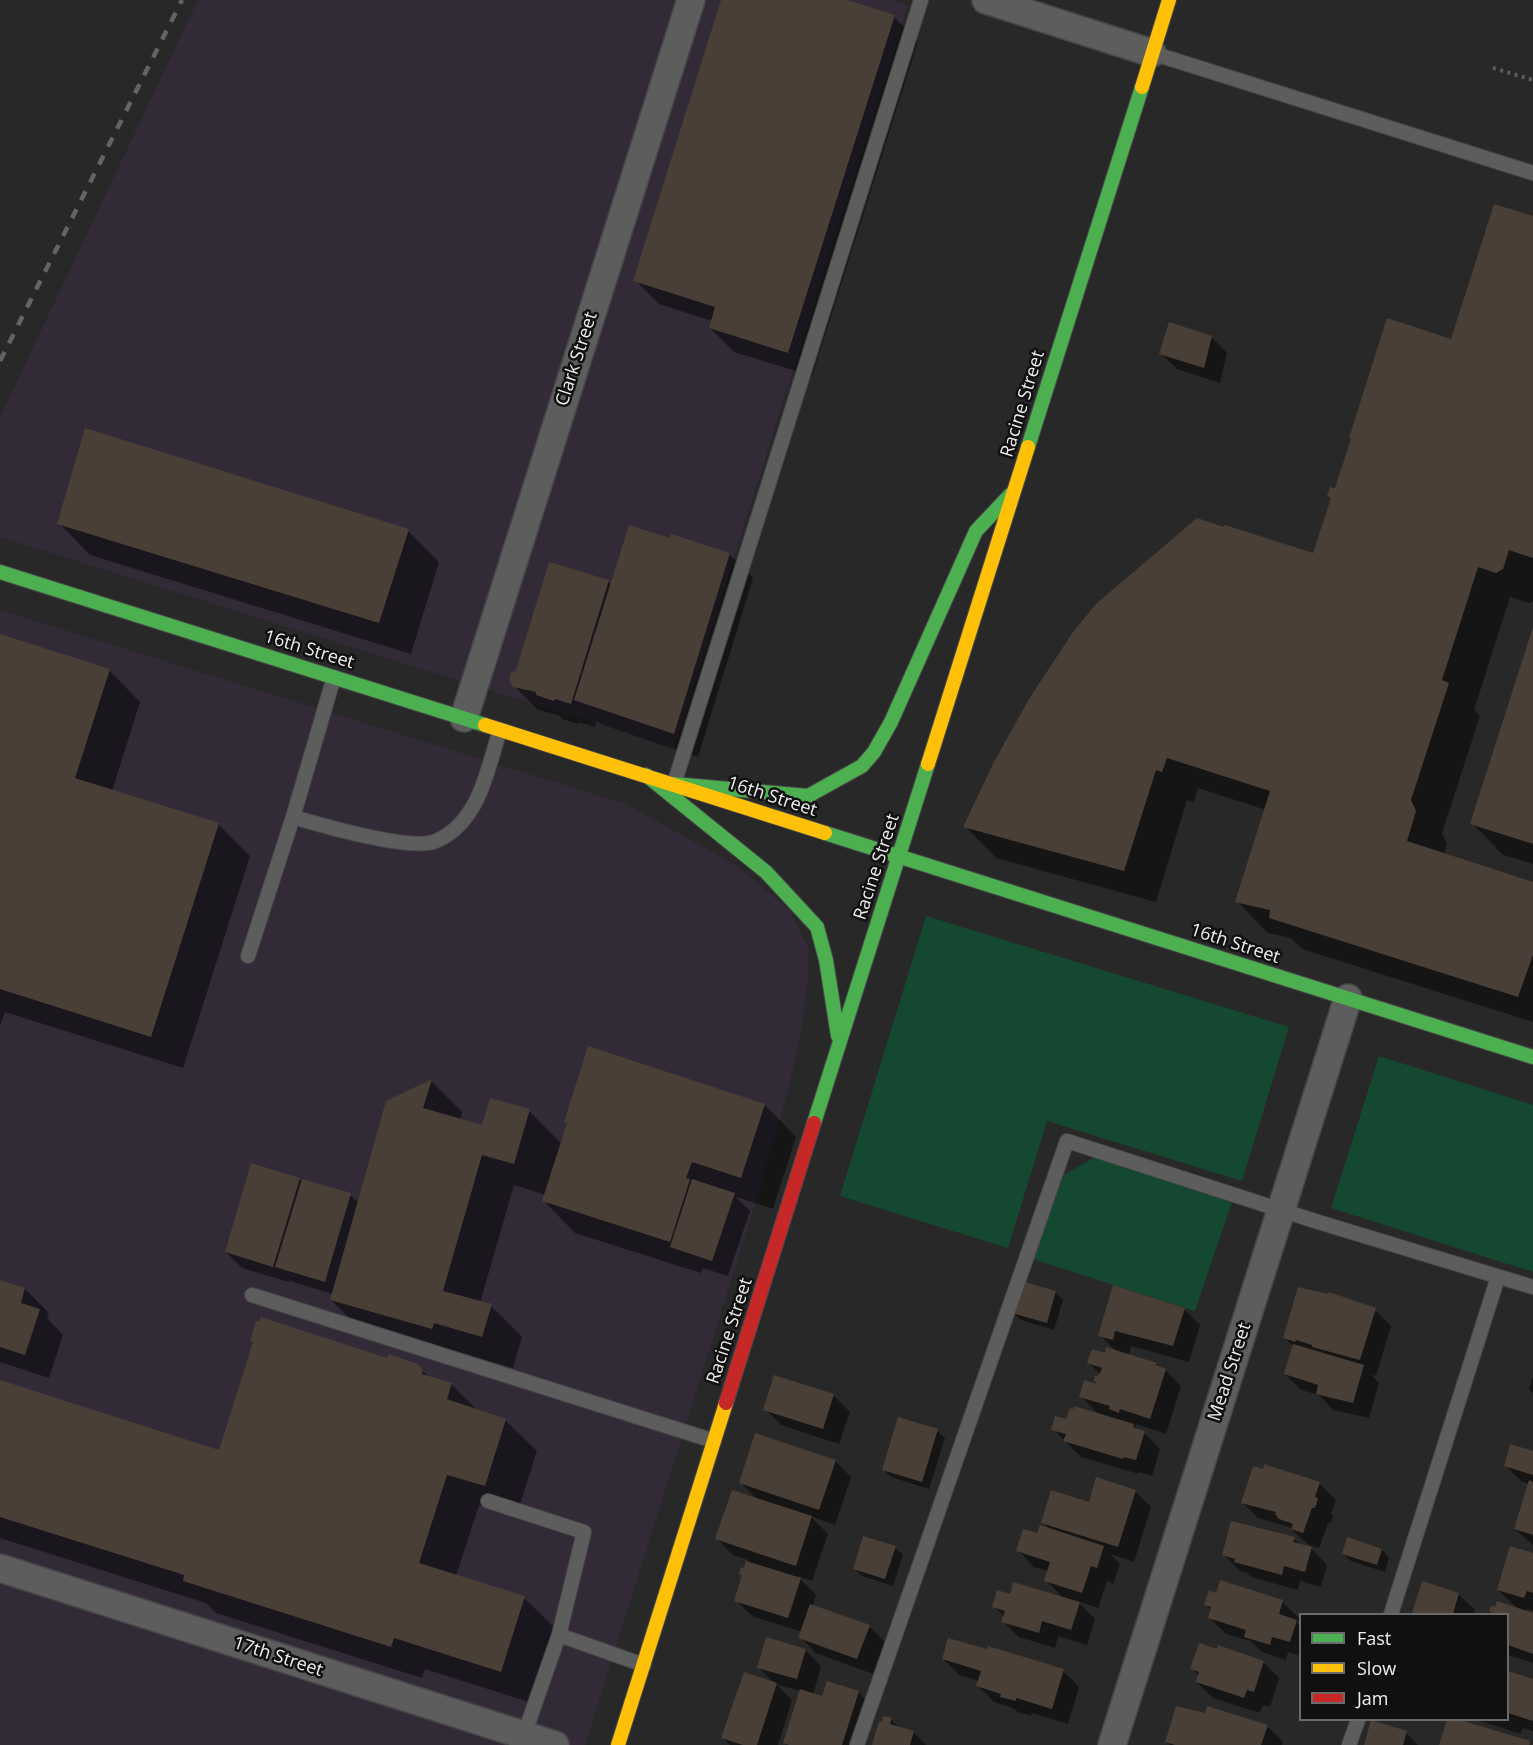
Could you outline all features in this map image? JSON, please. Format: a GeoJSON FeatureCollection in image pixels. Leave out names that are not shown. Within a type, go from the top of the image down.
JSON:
{"type":"FeatureCollection","features":[{"type":"Feature","properties":{"kind":"main road","name":"Racine Street"},"geometry":{"type":"LineString","coordinates":[[618,1745],[1169,0]]}},
{"type":"Feature","properties":{"kind":"main road"},"geometry":{"type":"LineString","coordinates":[[674,784],[808,796],[862,766],[874,752],[891,722],[976,531],[1015,489]]}},
{"type":"Feature","properties":{"kind":"main road","name":"16th Street"},"geometry":{"type":"LineString","coordinates":[[0,572],[1533,1057]]}},
{"type":"Feature","properties":{"kind":"main road"},"geometry":{"type":"LineString","coordinates":[[646,775],[766,872],[817,927],[826,960],[840,1044]]}},
{"type":"Feature","properties":{"kind":"street","name":"Clark Street"},"geometry":{"type":"LineString","coordinates":[[464,718],[691,0]]}},
{"type":"Feature","properties":{"kind":"street"},"geometry":{"type":"LineString","coordinates":[[986,0],[1152,53]]}},
{"type":"Feature","properties":{"kind":"street","name":"Mead Street"},"geometry":{"type":"LineString","coordinates":[[1112,1745],[1348,998]]}},
{"type":"Feature","properties":{"kind":"street","name":"17th Street"},"geometry":{"type":"LineString","coordinates":[[0,1568],[555,1745]]}},
{"type":"Feature","properties":{"kind":"lane"},"geometry":{"type":"LineString","coordinates":[[674,784],[921,0]]}},
{"type":"Feature","properties":{"kind":"lane"},"geometry":{"type":"LineString","coordinates":[[1152,53],[1533,173]]}},
{"type":"Feature","properties":{"kind":"lane"},"geometry":{"type":"LineString","coordinates":[[248,956],[293,817],[334,677]]}},
{"type":"Feature","properties":{"kind":"lane"},"geometry":{"type":"LineString","coordinates":[[293,817],[375,838],[422,844],[435,842],[458,827],[477,798],[500,730]]}},
{"type":"Feature","properties":{"kind":"lane"},"geometry":{"type":"LineString","coordinates":[[857,1745],[1067,1141],[1281,1210],[1533,1287]]}},
{"type":"Feature","properties":{"kind":"lane"},"geometry":{"type":"LineString","coordinates":[[1391,1613],[1498,1277]]}},
{"type":"Feature","properties":{"kind":"lane"},"geometry":{"type":"LineString","coordinates":[[252,1296],[714,1442]]}},
{"type":"Feature","properties":{"kind":"lane"},"geometry":{"type":"LineString","coordinates":[[488,1501],[584,1532],[559,1635],[524,1735]]}},
{"type":"Feature","properties":{"kind":"lane"},"geometry":{"type":"LineString","coordinates":[[559,1635],[644,1665]]}},
{"type":"Feature","properties":{"kind":"lane"},"geometry":{"type":"LineString","coordinates":[[1349,1745],[1357,1721]]}},
{"type":"Feature","properties":{"kind":"path"},"geometry":{"type":"LineString","coordinates":[[1493,68],[1533,80]]}},
{"type":"Feature","properties":{"kind":"shaded area"},"geometry":{"type":"Polygon","coordinates":[[[198,0],[892,0],[908,5],[674,748],[0,537],[0,417],[198,0]]]}},
{"type":"Feature","properties":{"kind":"shaded area"},"geometry":{"type":"Polygon","coordinates":[[[0,610],[626,804],[736,865],[789,910],[808,947],[809,970],[801,1032],[789,1087],[758,1195],[585,1745],[0,1745],[0,610]]]}},
{"type":"Feature","properties":{"kind":"green space"},"geometry":{"type":"Polygon","coordinates":[[[926,916],[1289,1027],[1242,1181],[1047,1121],[1008,1248],[840,1196],[926,916]]]}},
{"type":"Feature","properties":{"kind":"green space"},"geometry":{"type":"Polygon","coordinates":[[[1379,1056],[1533,1105],[1533,1272],[1331,1208],[1379,1056]]]}},
{"type":"Feature","properties":{"kind":"green space"},"geometry":{"type":"Polygon","coordinates":[[[1095,1157],[1232,1202],[1195,1311],[1033,1259],[1064,1175],[1095,1157]]]}},
{"type":"Feature","properties":{"kind":"building"},"geometry":{"type":"Polygon","coordinates":[[[721,0],[847,0],[895,15],[788,353],[709,328],[715,307],[633,281],[721,0]]]}},
{"type":"Feature","properties":{"kind":"building"},"geometry":{"type":"Polygon","coordinates":[[[1494,204],[1533,216],[1533,558],[1509,550],[1503,569],[1496,573],[1478,567],[1442,680],[1449,683],[1411,800],[1416,811],[1407,841],[1533,882],[1533,955],[1518,997],[1269,918],[1270,910],[1235,902],[1270,791],[1167,758],[1162,772],[1156,770],[1124,871],[963,827],[994,762],[1029,699],[1073,632],[1096,604],[1197,518],[1313,553],[1331,498],[1327,496],[1330,487],[1335,488],[1387,318],[1451,339],[1494,204]]]}},
{"type":"Feature","properties":{"kind":"building"},"geometry":{"type":"Polygon","coordinates":[[[1169,322],[1212,336],[1204,368],[1159,354],[1169,322]]]}},
{"type":"Feature","properties":{"kind":"building"},"geometry":{"type":"Polygon","coordinates":[[[85,428],[409,529],[379,623],[57,524],[85,428]]]}},
{"type":"Feature","properties":{"kind":"building"},"geometry":{"type":"Polygon","coordinates":[[[629,525],[670,538],[671,534],[730,553],[674,734],[574,700],[629,525]]]}},
{"type":"Feature","properties":{"kind":"building"},"geometry":{"type":"Polygon","coordinates":[[[549,562],[609,580],[571,704],[555,699],[554,701],[536,695],[536,692],[513,687],[509,680],[511,673],[516,670],[549,562]]]}},
{"type":"Feature","properties":{"kind":"building"},"geometry":{"type":"Polygon","coordinates":[[[1533,627],[1533,844],[1470,824],[1533,627]]]}},
{"type":"Feature","properties":{"kind":"building"},"geometry":{"type":"Polygon","coordinates":[[[0,634],[110,669],[75,778],[219,823],[151,1037],[0,989],[0,634]]]}},
{"type":"Feature","properties":{"kind":"building"},"geometry":{"type":"Polygon","coordinates":[[[588,1046],[765,1104],[741,1178],[692,1162],[686,1178],[690,1179],[670,1242],[542,1201],[588,1046]]]}},
{"type":"Feature","properties":{"kind":"building"},"geometry":{"type":"Polygon","coordinates":[[[432,1079],[423,1108],[482,1125],[490,1098],[530,1109],[514,1164],[482,1155],[443,1291],[492,1304],[482,1337],[434,1323],[432,1329],[330,1300],[386,1101],[432,1079]]]}},
{"type":"Feature","properties":{"kind":"building"},"geometry":{"type":"Polygon","coordinates":[[[251,1163],[300,1178],[273,1267],[225,1252],[251,1163]]]}},
{"type":"Feature","properties":{"kind":"building"},"geometry":{"type":"Polygon","coordinates":[[[302,1179],[351,1193],[325,1282],[275,1267],[302,1179]]]}},
{"type":"Feature","properties":{"kind":"building"},"geometry":{"type":"Polygon","coordinates":[[[692,1179],[735,1193],[712,1261],[670,1247],[692,1179]]]}},
{"type":"Feature","properties":{"kind":"building"},"geometry":{"type":"Polygon","coordinates":[[[0,1280],[25,1288],[21,1303],[40,1309],[25,1355],[0,1347],[0,1280]]]}},
{"type":"Feature","properties":{"kind":"building"},"geometry":{"type":"Polygon","coordinates":[[[1021,1281],[1056,1291],[1047,1323],[1012,1313],[1021,1281]]]}},
{"type":"Feature","properties":{"kind":"building"},"geometry":{"type":"Polygon","coordinates":[[[1113,1285],[1185,1308],[1173,1346],[1115,1331],[1113,1340],[1098,1336],[1113,1285]]]}},
{"type":"Feature","properties":{"kind":"building"},"geometry":{"type":"Polygon","coordinates":[[[1298,1287],[1328,1294],[1329,1292],[1376,1308],[1360,1360],[1283,1338],[1298,1287]]]}},
{"type":"Feature","properties":{"kind":"building"},"geometry":{"type":"Polygon","coordinates":[[[261,1317],[387,1358],[389,1354],[418,1364],[423,1370],[422,1374],[452,1383],[447,1399],[506,1419],[485,1486],[447,1475],[419,1563],[525,1596],[501,1672],[394,1638],[391,1647],[183,1581],[184,1575],[0,1517],[0,1380],[219,1450],[253,1342],[250,1341],[256,1321],[259,1322],[261,1317]]]}},
{"type":"Feature","properties":{"kind":"building"},"geometry":{"type":"Polygon","coordinates":[[[1293,1344],[1364,1365],[1353,1403],[1316,1394],[1318,1385],[1284,1374],[1293,1344]]]}},
{"type":"Feature","properties":{"kind":"building"},"geometry":{"type":"Polygon","coordinates":[[[1106,1347],[1157,1363],[1156,1365],[1166,1369],[1150,1419],[1120,1409],[1119,1413],[1109,1409],[1110,1406],[1079,1397],[1084,1380],[1097,1384],[1094,1380],[1095,1376],[1099,1375],[1102,1368],[1087,1363],[1092,1349],[1105,1353],[1106,1347]]]}},
{"type":"Feature","properties":{"kind":"building"},"geometry":{"type":"Polygon","coordinates":[[[774,1375],[834,1394],[823,1429],[763,1410],[774,1375]]]}},
{"type":"Feature","properties":{"kind":"building"},"geometry":{"type":"Polygon","coordinates":[[[1074,1406],[1134,1424],[1133,1427],[1145,1431],[1136,1460],[1123,1457],[1123,1459],[1063,1441],[1066,1434],[1051,1430],[1055,1416],[1066,1419],[1070,1408],[1074,1409],[1074,1406]]]}},
{"type":"Feature","properties":{"kind":"building"},"geometry":{"type":"Polygon","coordinates":[[[898,1417],[938,1429],[922,1482],[882,1470],[898,1417]]]}},
{"type":"Feature","properties":{"kind":"building"},"geometry":{"type":"Polygon","coordinates":[[[755,1433],[836,1460],[819,1510],[739,1483],[755,1433]]]}},
{"type":"Feature","properties":{"kind":"building"},"geometry":{"type":"Polygon","coordinates":[[[1510,1444],[1533,1451],[1533,1475],[1504,1466],[1510,1444]]]}},
{"type":"Feature","properties":{"kind":"building"},"geometry":{"type":"Polygon","coordinates":[[[1264,1464],[1320,1482],[1315,1497],[1318,1498],[1315,1508],[1312,1508],[1303,1533],[1291,1529],[1293,1524],[1279,1519],[1276,1512],[1241,1503],[1253,1466],[1263,1469],[1264,1464]]]}},
{"type":"Feature","properties":{"kind":"building"},"geometry":{"type":"Polygon","coordinates":[[[1096,1477],[1136,1490],[1118,1547],[1041,1523],[1051,1490],[1089,1502],[1096,1477]]]}},
{"type":"Feature","properties":{"kind":"building"},"geometry":{"type":"Polygon","coordinates":[[[1529,1480],[1533,1482],[1533,1535],[1514,1529],[1529,1480]]]}},
{"type":"Feature","properties":{"kind":"building"},"geometry":{"type":"Polygon","coordinates":[[[732,1490],[812,1516],[796,1566],[715,1539],[732,1490]]]}},
{"type":"Feature","properties":{"kind":"building"},"geometry":{"type":"Polygon","coordinates":[[[1231,1521],[1295,1537],[1293,1542],[1312,1547],[1305,1572],[1284,1566],[1282,1575],[1234,1562],[1235,1559],[1222,1555],[1231,1521]]]}},
{"type":"Feature","properties":{"kind":"building"},"geometry":{"type":"Polygon","coordinates":[[[1040,1525],[1104,1546],[1097,1568],[1091,1566],[1082,1593],[1044,1581],[1050,1562],[1016,1551],[1023,1529],[1037,1533],[1040,1525]]]}},
{"type":"Feature","properties":{"kind":"building"},"geometry":{"type":"Polygon","coordinates":[[[863,1536],[896,1546],[885,1579],[853,1569],[863,1536]]]}},
{"type":"Feature","properties":{"kind":"building"},"geometry":{"type":"Polygon","coordinates":[[[1347,1537],[1382,1549],[1377,1565],[1342,1554],[1347,1537]]]}},
{"type":"Feature","properties":{"kind":"building"},"geometry":{"type":"Polygon","coordinates":[[[1510,1546],[1533,1553],[1533,1593],[1527,1591],[1524,1598],[1497,1590],[1510,1546]]]}},
{"type":"Feature","properties":{"kind":"building"},"geometry":{"type":"Polygon","coordinates":[[[746,1561],[801,1578],[788,1618],[734,1601],[742,1575],[739,1574],[741,1567],[744,1568],[746,1561]]]}},
{"type":"Feature","properties":{"kind":"building"},"geometry":{"type":"Polygon","coordinates":[[[1220,1580],[1283,1600],[1279,1614],[1297,1620],[1290,1642],[1272,1637],[1270,1645],[1244,1637],[1246,1630],[1208,1618],[1211,1607],[1204,1605],[1209,1590],[1216,1593],[1220,1580]]]}},
{"type":"Feature","properties":{"kind":"building"},"geometry":{"type":"Polygon","coordinates":[[[1422,1581],[1459,1593],[1453,1613],[1412,1613],[1422,1581]]]}},
{"type":"Feature","properties":{"kind":"building"},"geometry":{"type":"Polygon","coordinates":[[[1013,1582],[1080,1602],[1071,1630],[1042,1621],[1039,1633],[1001,1622],[1005,1611],[992,1607],[997,1590],[1010,1594],[1013,1582]]]}},
{"type":"Feature","properties":{"kind":"building"},"geometry":{"type":"Polygon","coordinates":[[[1497,1601],[1533,1613],[1533,1654],[1509,1645],[1509,1613],[1489,1611],[1491,1606],[1495,1607],[1497,1601]]]}},
{"type":"Feature","properties":{"kind":"building"},"geometry":{"type":"Polygon","coordinates":[[[810,1604],[870,1625],[857,1659],[798,1638],[810,1604]]]}},
{"type":"Feature","properties":{"kind":"building"},"geometry":{"type":"Polygon","coordinates":[[[766,1637],[806,1649],[797,1679],[757,1668],[766,1637]]]}},
{"type":"Feature","properties":{"kind":"building"},"geometry":{"type":"Polygon","coordinates":[[[948,1638],[987,1649],[988,1646],[1064,1669],[1052,1709],[1016,1698],[1016,1701],[1000,1697],[1001,1694],[976,1686],[981,1671],[942,1659],[948,1638]]]}},
{"type":"Feature","properties":{"kind":"building"},"geometry":{"type":"Polygon","coordinates":[[[1199,1643],[1217,1649],[1218,1645],[1264,1661],[1254,1692],[1247,1690],[1244,1698],[1196,1682],[1199,1672],[1190,1669],[1199,1643]]]}},
{"type":"Feature","properties":{"kind":"building"},"geometry":{"type":"Polygon","coordinates":[[[1509,1671],[1533,1679],[1533,1721],[1509,1713],[1509,1671]]]}},
{"type":"Feature","properties":{"kind":"building"},"geometry":{"type":"Polygon","coordinates":[[[744,1672],[777,1683],[757,1745],[743,1745],[721,1738],[744,1672]]]}},
{"type":"Feature","properties":{"kind":"building"},"geometry":{"type":"Polygon","coordinates":[[[827,1681],[859,1691],[842,1745],[783,1743],[800,1689],[822,1696],[827,1681]]]}},
{"type":"Feature","properties":{"kind":"building"},"geometry":{"type":"Polygon","coordinates":[[[1176,1706],[1205,1713],[1207,1706],[1268,1725],[1261,1745],[1175,1745],[1165,1742],[1176,1706]]]}},
{"type":"Feature","properties":{"kind":"building"},"geometry":{"type":"Polygon","coordinates":[[[883,1716],[892,1718],[890,1724],[914,1731],[910,1745],[872,1745],[879,1721],[882,1722],[883,1716]]]}},
{"type":"Feature","properties":{"kind":"building"},"geometry":{"type":"Polygon","coordinates":[[[1371,1721],[1407,1731],[1403,1745],[1364,1745],[1371,1721]]]}},
{"type":"Feature","properties":{"kind":"building"},"geometry":{"type":"Polygon","coordinates":[[[1447,1721],[1463,1721],[1530,1741],[1529,1745],[1439,1745],[1447,1721]]]}},
{"type":"Feature","properties":{"kind":"railway"},"geometry":{"type":"LineString","coordinates":[[0,361],[182,0]]}},
{"type":"Feature","properties":{"kind":"traffic: fast"},"geometry":{"type":"LineString","coordinates":[[1028,447],[1142,87]]}},
{"type":"Feature","properties":{"kind":"traffic: fast"},"geometry":{"type":"LineString","coordinates":[[674,784],[808,796],[862,766],[874,752],[891,722],[976,531],[1010,495]]}},
{"type":"Feature","properties":{"kind":"traffic: fast"},"geometry":{"type":"LineString","coordinates":[[0,572],[485,725]]}},
{"type":"Feature","properties":{"kind":"traffic: fast"},"geometry":{"type":"LineString","coordinates":[[814,1123],[928,764]]}},
{"type":"Feature","properties":{"kind":"traffic: fast"},"geometry":{"type":"LineString","coordinates":[[646,775],[766,872],[817,927],[826,960],[838,1036]]}},
{"type":"Feature","properties":{"kind":"traffic: fast"},"geometry":{"type":"LineString","coordinates":[[825,833],[1533,1057]]}},
{"type":"Feature","properties":{"kind":"traffic: slow"},"geometry":{"type":"LineString","coordinates":[[1142,87],[1169,0]]}},
{"type":"Feature","properties":{"kind":"traffic: slow"},"geometry":{"type":"LineString","coordinates":[[928,764],[1028,447]]}},
{"type":"Feature","properties":{"kind":"traffic: slow"},"geometry":{"type":"LineString","coordinates":[[485,725],[825,833]]}},
{"type":"Feature","properties":{"kind":"traffic: slow"},"geometry":{"type":"LineString","coordinates":[[618,1745],[726,1403]]}},
{"type":"Feature","properties":{"kind":"traffic: jam"},"geometry":{"type":"LineString","coordinates":[[726,1403],[814,1123]]}}]}
